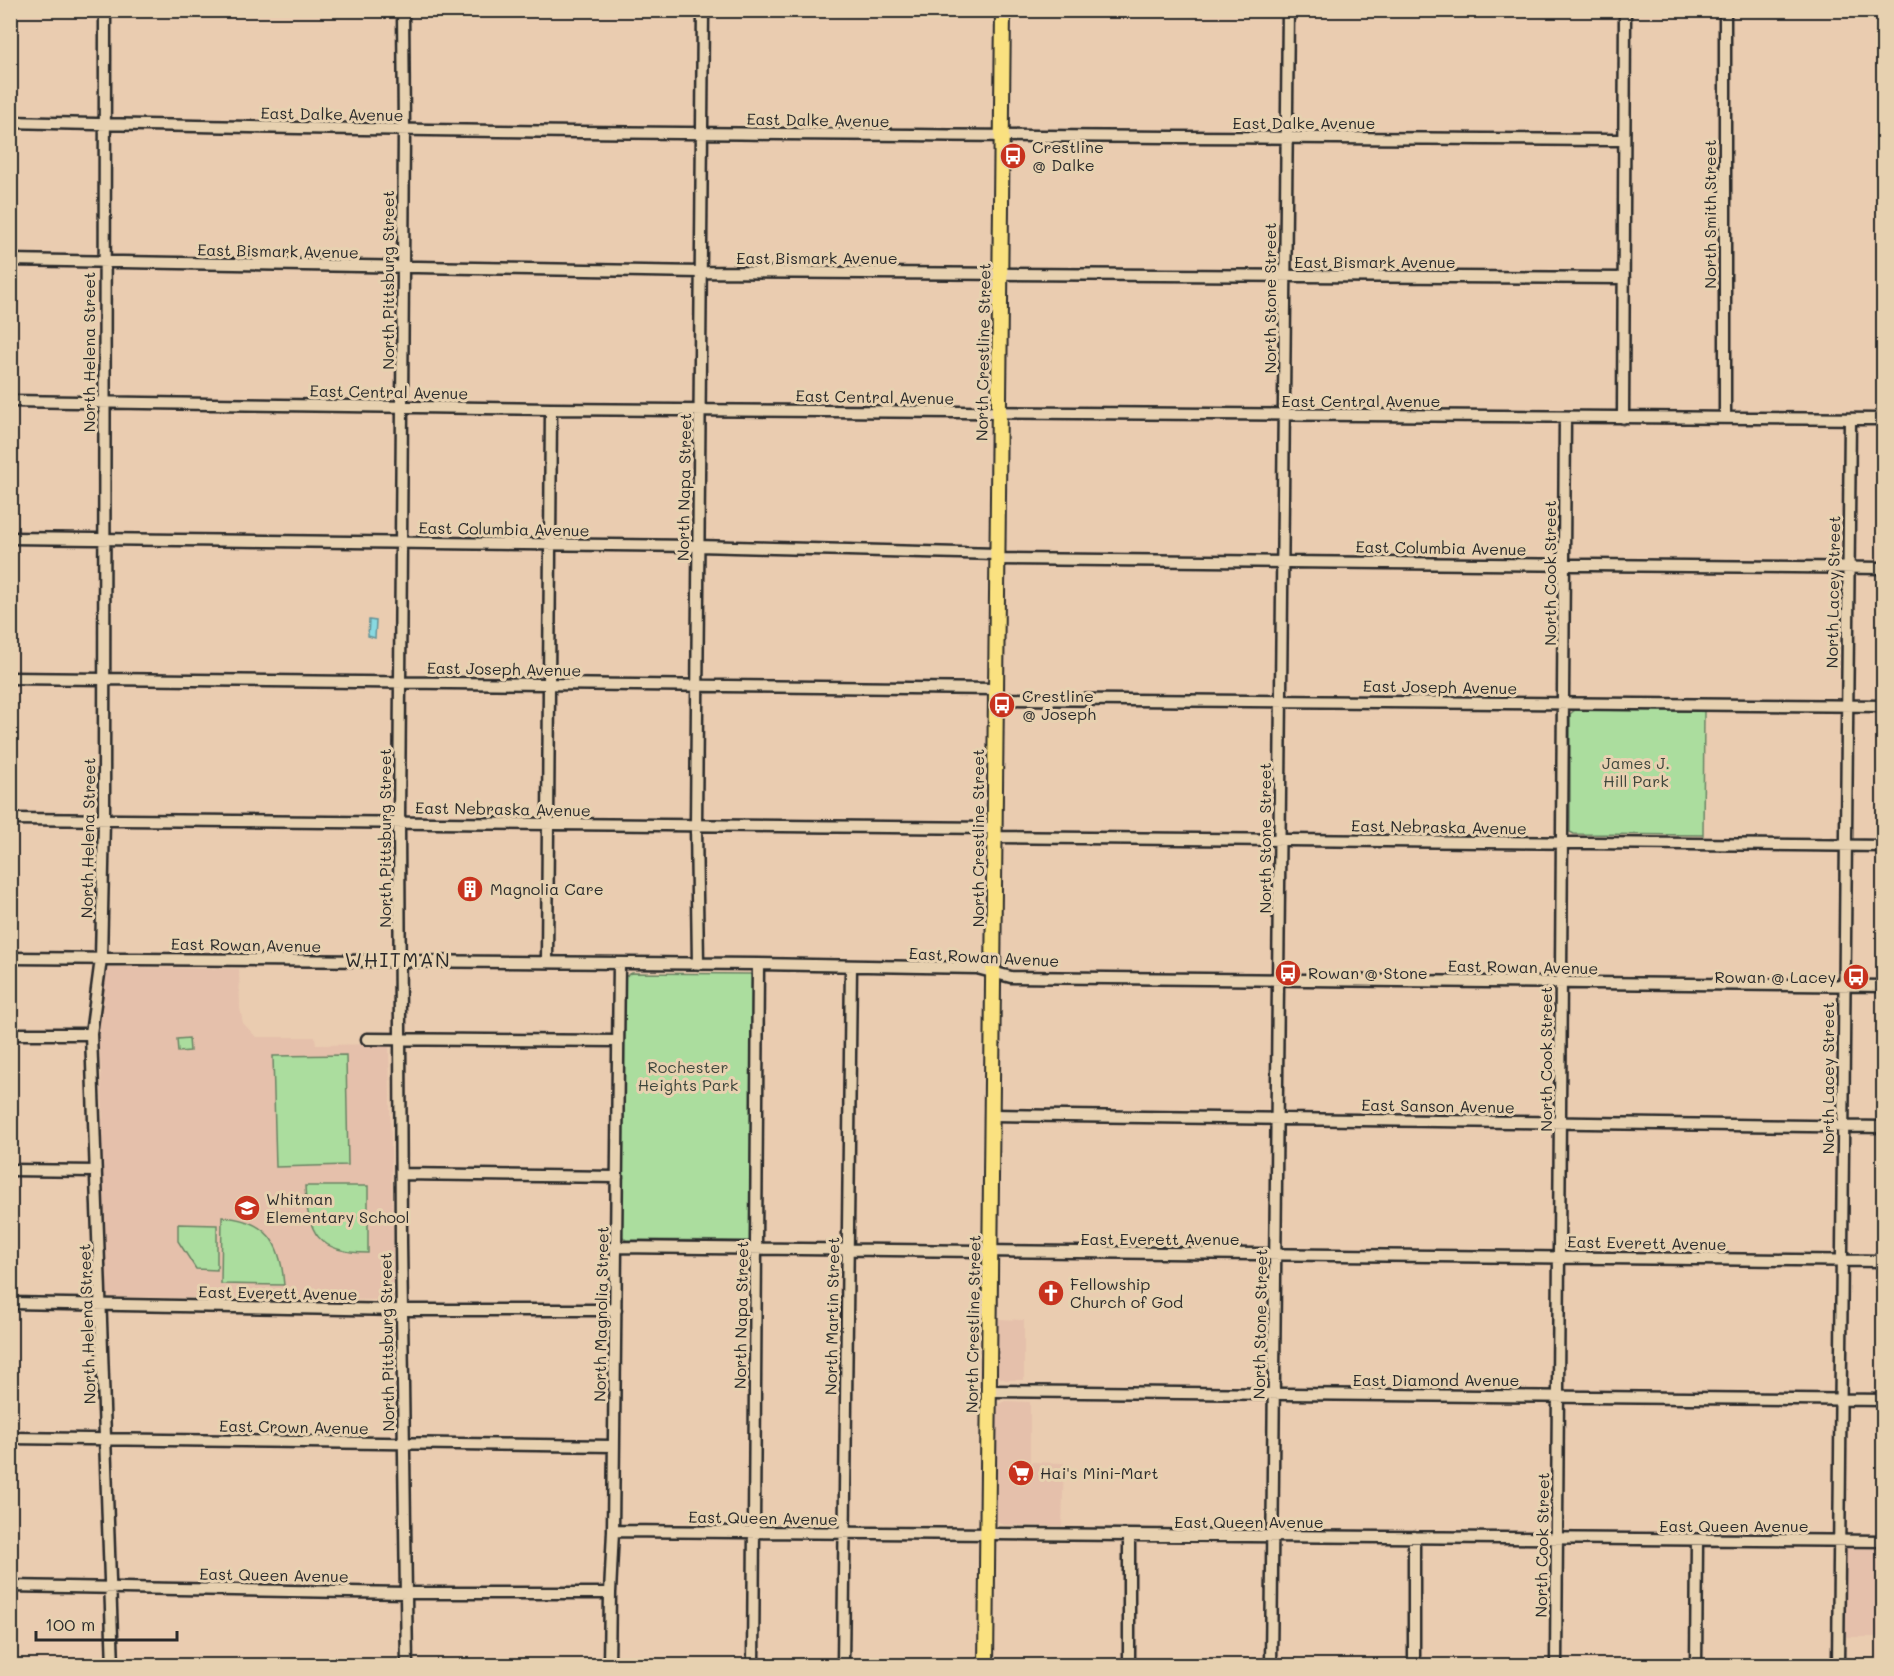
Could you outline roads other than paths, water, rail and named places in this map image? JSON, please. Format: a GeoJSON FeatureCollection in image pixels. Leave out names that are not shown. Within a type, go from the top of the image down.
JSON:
{"type":"FeatureCollection","features":[{"type":"Feature","properties":{"kind":"main road","name":"North Crestline Street"},"geometry":{"type":"LineString","coordinates":[[986,1665],[1003,10]]}},
{"type":"Feature","properties":{"kind":"street","name":"North Helena Street"},"geometry":{"type":"LineString","coordinates":[[105,10],[104,820],[101,959],[91,1034],[113,1665]]}},
{"type":"Feature","properties":{"kind":"street","name":"North Pittsburg Street"},"geometry":{"type":"LineString","coordinates":[[403,10],[399,822],[401,1310],[407,1665]]}},
{"type":"Feature","properties":{"kind":"street","name":"North Napa Street"},"geometry":{"type":"LineString","coordinates":[[698,964],[696,826],[703,10]]}},
{"type":"Feature","properties":{"kind":"street","name":"North Stone Street"},"geometry":{"type":"LineString","coordinates":[[1271,1665],[1288,10]]}},
{"type":"Feature","properties":{"kind":"street"},"geometry":{"type":"LineString","coordinates":[[1623,418],[1625,10]]}},
{"type":"Feature","properties":{"kind":"street","name":"North Smith Street"},"geometry":{"type":"LineString","coordinates":[[1725,10],[1725,418]]}},
{"type":"Feature","properties":{"kind":"street","name":"East Dalke Avenue"},"geometry":{"type":"LineString","coordinates":[[10,122],[703,134],[1624,140]]}},
{"type":"Feature","properties":{"kind":"street","name":"East Bismark Avenue"},"geometry":{"type":"LineString","coordinates":[[10,260],[701,272],[1624,278]]}},
{"type":"Feature","properties":{"kind":"street","name":"East Central Avenue"},"geometry":{"type":"LineString","coordinates":[[10,401],[551,410],[1884,419]]}},
{"type":"Feature","properties":{"kind":"street"},"geometry":{"type":"LineString","coordinates":[[547,963],[551,410]]}},
{"type":"Feature","properties":{"kind":"street","name":"North Cook Street"},"geometry":{"type":"LineString","coordinates":[[1556,1665],[1565,704],[1565,417]]}},
{"type":"Feature","properties":{"kind":"street","name":"North Lacey Street"},"geometry":{"type":"LineString","coordinates":[[1838,1665],[1850,419]]}},
{"type":"Feature","properties":{"kind":"street","name":"East Columbia Avenue"},"geometry":{"type":"LineString","coordinates":[[10,538],[698,546],[997,556],[1283,562],[1884,568]]}},
{"type":"Feature","properties":{"kind":"street","name":"East Joseph Avenue"},"geometry":{"type":"LineString","coordinates":[[10,678],[697,687],[1281,700],[1884,706]]}},
{"type":"Feature","properties":{"kind":"street","name":"East Nebraska Avenue"},"geometry":{"type":"LineString","coordinates":[[10,819],[696,826],[1280,839],[1884,846]]}},
{"type":"Feature","properties":{"kind":"street","name":"East Rowan Avenue"},"geometry":{"type":"LineString","coordinates":[[10,958],[758,964],[977,968],[1011,977],[1884,986]]}},
{"type":"Feature","properties":{"kind":"street","name":"North Magnolia Street"},"geometry":{"type":"LineString","coordinates":[[609,1665],[614,1531],[619,963]]}},
{"type":"Feature","properties":{"kind":"street","name":"North Napa Street"},"geometry":{"type":"LineString","coordinates":[[753,1665],[758,964]]}},
{"type":"Feature","properties":{"kind":"street","name":"North Martin Street"},"geometry":{"type":"LineString","coordinates":[[843,1665],[851,966]]}},
{"type":"Feature","properties":{"kind":"street"},"geometry":{"type":"LineString","coordinates":[[10,1034],[91,1034]]}},
{"type":"Feature","properties":{"kind":"street"},"geometry":{"type":"LineString","coordinates":[[367,1039],[618,1041]]}},
{"type":"Feature","properties":{"kind":"street","name":"East Sanson Avenue"},"geometry":{"type":"LineString","coordinates":[[992,1115],[1884,1127]]}},
{"type":"Feature","properties":{"kind":"street"},"geometry":{"type":"LineString","coordinates":[[10,1170],[96,1171]]}},
{"type":"Feature","properties":{"kind":"street"},"geometry":{"type":"LineString","coordinates":[[400,1174],[616,1177]]}},
{"type":"Feature","properties":{"kind":"street","name":"East Everett Avenue"},"geometry":{"type":"LineString","coordinates":[[617,1247],[1884,1261]]}},
{"type":"Feature","properties":{"kind":"street","name":"East Everett Avenue"},"geometry":{"type":"LineString","coordinates":[[10,1304],[401,1310],[616,1310]]}},
{"type":"Feature","properties":{"kind":"street","name":"East Diamond Avenue"},"geometry":{"type":"LineString","coordinates":[[989,1391],[1884,1400]]}},
{"type":"Feature","properties":{"kind":"street","name":"East Crown Avenue"},"geometry":{"type":"LineString","coordinates":[[10,1438],[614,1446]]}},
{"type":"Feature","properties":{"kind":"street","name":"East Queen Avenue"},"geometry":{"type":"LineString","coordinates":[[614,1531],[1129,1537],[1884,1541]]}},
{"type":"Feature","properties":{"kind":"street"},"geometry":{"type":"LineString","coordinates":[[1129,1537],[1129,1665]]}},
{"type":"Feature","properties":{"kind":"street"},"geometry":{"type":"LineString","coordinates":[[1414,1537],[1414,1665]]}},
{"type":"Feature","properties":{"kind":"street"},"geometry":{"type":"LineString","coordinates":[[1696,1665],[1697,1541]]}},
{"type":"Feature","properties":{"kind":"street","name":"East Queen Avenue"},"geometry":{"type":"LineString","coordinates":[[10,1586],[406,1593],[610,1593]]}},
{"type":"Feature","properties":{"kind":"water"},"geometry":{"type":"Polygon","coordinates":[[[369,620],[376,621],[375,638],[368,636],[369,620]]]}},
{"type":"Feature","properties":{"kind":"place","name":"Crestline @ Dalke"},"geometry":{"type":"Point","coordinates":[1013,156]}},
{"type":"Feature","properties":{"kind":"place","name":"Crestline @ Joseph"},"geometry":{"type":"Point","coordinates":[1002,705]}},
{"type":"Feature","properties":{"kind":"place","name":"Magnolia Care"},"geometry":{"type":"Point","coordinates":[470,889]}},
{"type":"Feature","properties":{"kind":"place","name":"Rowan @ Stone"},"geometry":{"type":"Point","coordinates":[1288,973]}},
{"type":"Feature","properties":{"kind":"place","name":"Rowan @ Lacey"},"geometry":{"type":"Point","coordinates":[1856,977]}},
{"type":"Feature","properties":{"kind":"place","name":"Whitman Elementary School"},"geometry":{"type":"Point","coordinates":[247,1208]}},
{"type":"Feature","properties":{"kind":"place","name":"Fellowship Church of God"},"geometry":{"type":"Point","coordinates":[1051,1293]}},
{"type":"Feature","properties":{"kind":"place","name":"Hai's Mini-Mart"},"geometry":{"type":"Point","coordinates":[1021,1473]}},
{"type":"Feature","properties":{"kind":"district","name":"WHITMAN"},"geometry":{"type":"Point","coordinates":[398,960]}},
{"type":"Feature","properties":{"kind":"park label","name":"James J. Hill Park"},"geometry":{"type":"Point","coordinates":[1636,772]}},
{"type":"Feature","properties":{"kind":"park label","name":"Rochester Heights Park"},"geometry":{"type":"Point","coordinates":[688,1076]}}]}
